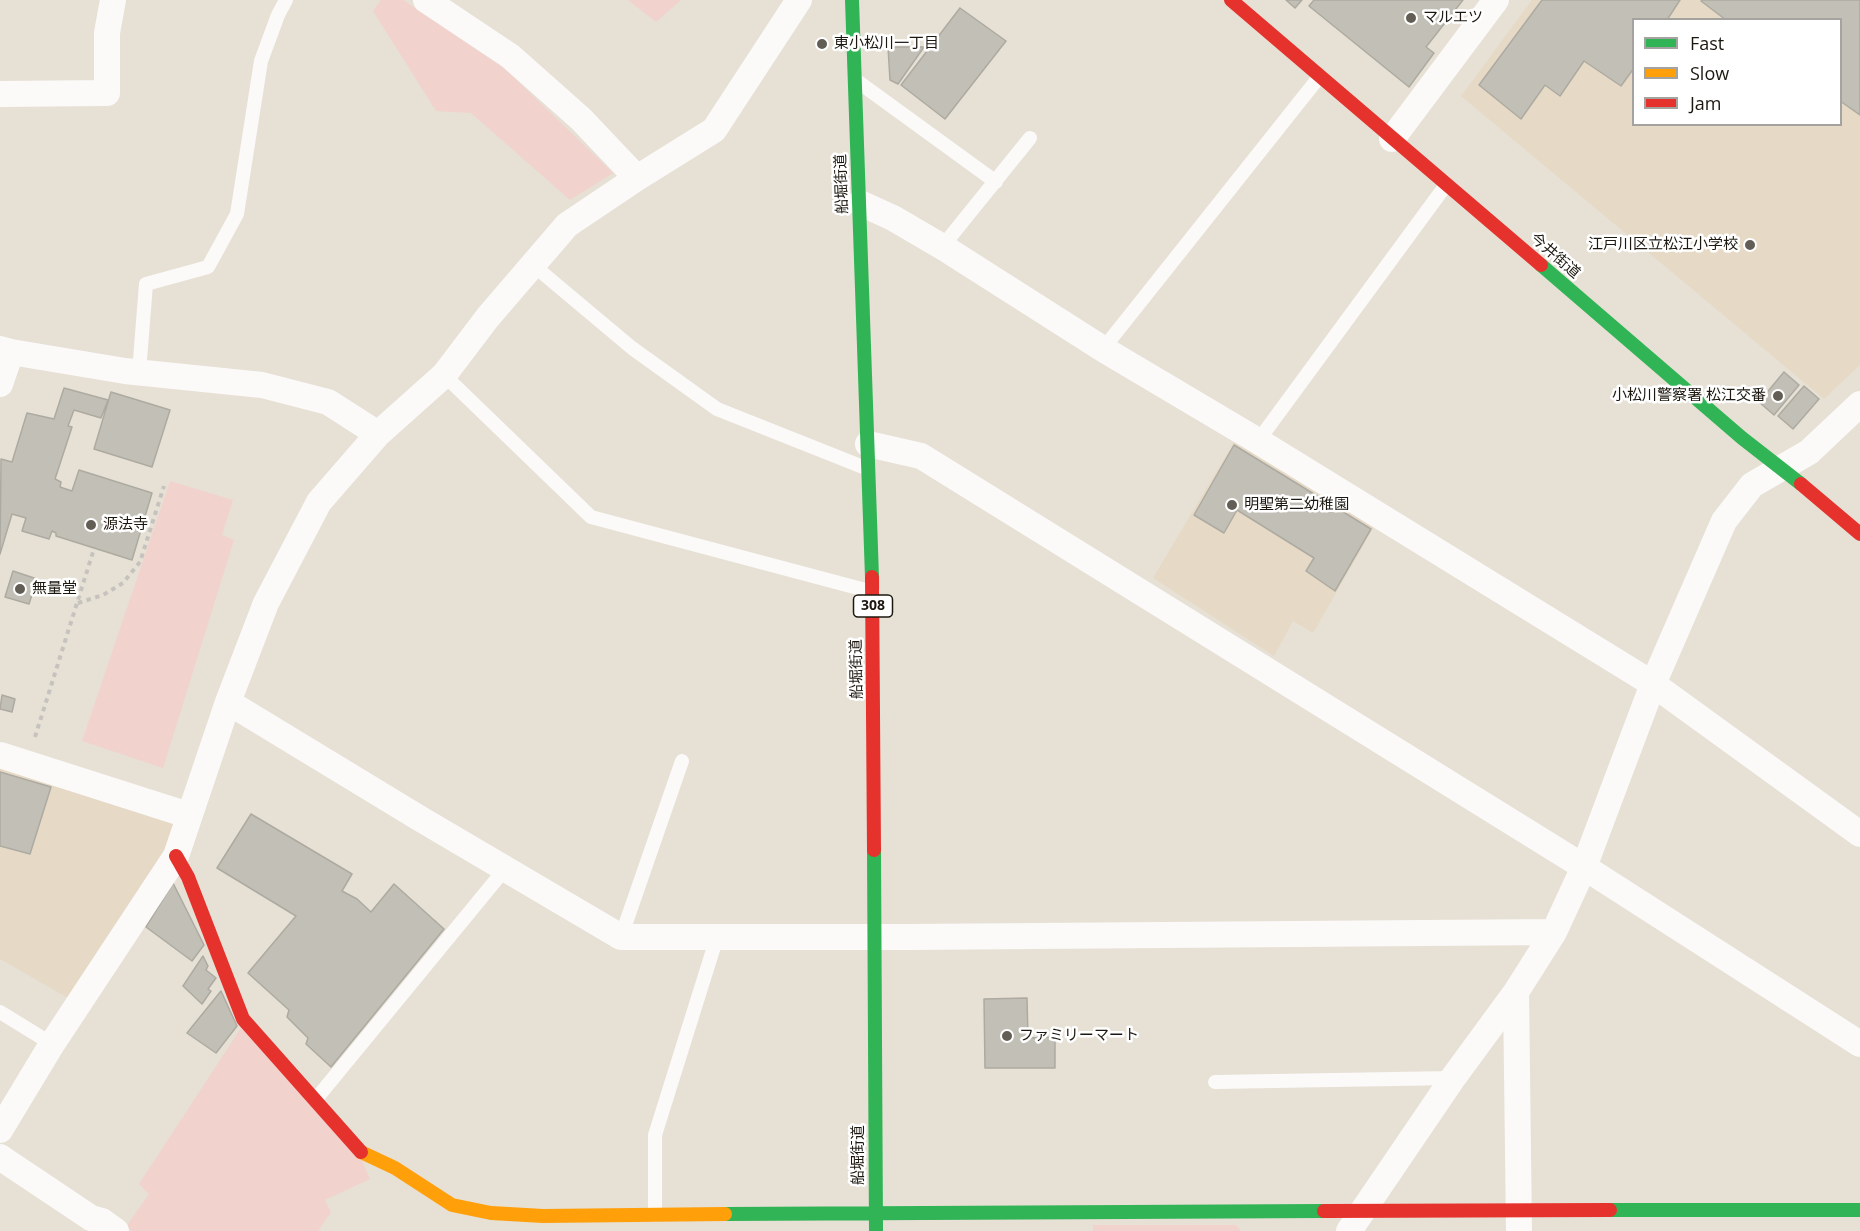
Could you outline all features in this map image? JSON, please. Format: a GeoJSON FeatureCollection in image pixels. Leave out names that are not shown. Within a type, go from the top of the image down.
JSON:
{"type":"FeatureCollection","features":[{"type":"Feature","properties":{"kind":"street"},"geometry":{"type":"LineString","coordinates":[[0,94],[106,93],[106,33],[113,0]]}},
{"type":"Feature","properties":{"kind":"street"},"geometry":{"type":"LineString","coordinates":[[426,0],[510,56],[581,119],[637,178]]}},
{"type":"Feature","properties":{"kind":"street"},"geometry":{"type":"LineString","coordinates":[[0,1130],[52,1044],[176,856],[228,702],[266,603],[319,502],[378,434],[444,375],[488,317],[567,225],[714,130],[799,0]]}},
{"type":"Feature","properties":{"kind":"street","name":"船堀街道"},"geometry":{"type":"LineString","coordinates":[[852,0],[873,592],[876,1231]]}},
{"type":"Feature","properties":{"kind":"street","name":"今井街道"},"geometry":{"type":"LineString","coordinates":[[1231,0],[1742,438],[1782,468],[1860,534]]}},
{"type":"Feature","properties":{"kind":"street"},"geometry":{"type":"LineString","coordinates":[[1392,139],[1496,0]]}},
{"type":"Feature","properties":{"kind":"street"},"geometry":{"type":"LineString","coordinates":[[860,203],[893,218],[942,247],[1103,349],[1258,441],[1653,684],[1860,834]]}},
{"type":"Feature","properties":{"kind":"street"},"geometry":{"type":"LineString","coordinates":[[0,384],[6,350],[139,372],[262,385],[328,402],[378,434]]}},
{"type":"Feature","properties":{"kind":"street"},"geometry":{"type":"LineString","coordinates":[[1356,1221],[1453,1078],[1516,993],[1554,932],[1584,867],[1653,684],[1724,521],[1752,484],[1809,452],[1860,404]]}},
{"type":"Feature","properties":{"kind":"street"},"geometry":{"type":"LineString","coordinates":[[868,444],[921,456],[1584,867],[1860,1044]]}},
{"type":"Feature","properties":{"kind":"street"},"geometry":{"type":"LineString","coordinates":[[228,702],[621,937],[1554,932]]}},
{"type":"Feature","properties":{"kind":"street"},"geometry":{"type":"LineString","coordinates":[[0,755],[188,815]]}},
{"type":"Feature","properties":{"kind":"street"},"geometry":{"type":"LineString","coordinates":[[176,856],[188,877],[243,1018],[363,1154],[395,1168],[452,1205],[546,1224],[655,1215],[876,1212],[1356,1221],[1519,1221],[1860,1210]]}},
{"type":"Feature","properties":{"kind":"street"},"geometry":{"type":"LineString","coordinates":[[1516,993],[1519,1221]]}},
{"type":"Feature","properties":{"kind":"street"},"geometry":{"type":"LineString","coordinates":[[0,1157],[92,1218],[102,1221],[116,1231]]}},
{"type":"Feature","properties":{"kind":"lane"},"geometry":{"type":"LineString","coordinates":[[139,372],[146,284],[208,267],[237,214],[261,61],[286,0]]}},
{"type":"Feature","properties":{"kind":"lane"},"geometry":{"type":"LineString","coordinates":[[1103,349],[1320,76]]}},
{"type":"Feature","properties":{"kind":"lane"},"geometry":{"type":"LineString","coordinates":[[855,80],[996,182]]}},
{"type":"Feature","properties":{"kind":"lane"},"geometry":{"type":"LineString","coordinates":[[942,247],[1030,138]]}},
{"type":"Feature","properties":{"kind":"lane"},"geometry":{"type":"LineString","coordinates":[[1258,441],[1446,185]]}},
{"type":"Feature","properties":{"kind":"lane"},"geometry":{"type":"LineString","coordinates":[[533,265],[632,348],[717,410],[869,470]]}},
{"type":"Feature","properties":{"kind":"lane"},"geometry":{"type":"LineString","coordinates":[[444,375],[591,517],[873,592]]}},
{"type":"Feature","properties":{"kind":"lane"},"geometry":{"type":"LineString","coordinates":[[621,937],[682,761]]}},
{"type":"Feature","properties":{"kind":"lane"},"geometry":{"type":"LineString","coordinates":[[316,1100],[505,869]]}},
{"type":"Feature","properties":{"kind":"lane"},"geometry":{"type":"LineString","coordinates":[[655,1215],[655,1135],[717,937]]}},
{"type":"Feature","properties":{"kind":"lane"},"geometry":{"type":"LineString","coordinates":[[0,1011],[52,1044]]}},
{"type":"Feature","properties":{"kind":"lane"},"geometry":{"type":"LineString","coordinates":[[1215,1082],[1453,1078]]}},
{"type":"Feature","properties":{"kind":"path"},"geometry":{"type":"LineString","coordinates":[[77,603],[103,596],[123,583],[140,562],[164,486]]}},
{"type":"Feature","properties":{"kind":"path"},"geometry":{"type":"LineString","coordinates":[[27,763],[93,552]]}},
{"type":"Feature","properties":{"kind":"shaded area"},"geometry":{"type":"Polygon","coordinates":[[[381,0],[403,0],[504,68],[613,173],[570,200],[471,113],[436,111],[373,11],[381,0]]]}},
{"type":"Feature","properties":{"kind":"shaded area"},"geometry":{"type":"Polygon","coordinates":[[[628,0],[681,0],[656,22],[628,0]]]}},
{"type":"Feature","properties":{"kind":"shaded area","name":"江戸川区立松江小学校"},"geometry":{"type":"Polygon","coordinates":[[[1532,0],[1860,0],[1860,365],[1824,399],[1461,96],[1532,0]]]}},
{"type":"Feature","properties":{"kind":"shaded area"},"geometry":{"type":"Polygon","coordinates":[[[1234,442],[1374,527],[1313,633],[1293,621],[1274,656],[1153,578],[1234,442]]]}},
{"type":"Feature","properties":{"kind":"shaded area"},"geometry":{"type":"Polygon","coordinates":[[[170,481],[233,500],[222,535],[234,540],[163,768],[82,741],[170,481]]]}},
{"type":"Feature","properties":{"kind":"shaded area"},"geometry":{"type":"Polygon","coordinates":[[[0,766],[177,820],[176,840],[68,998],[0,959],[0,766]]]}},
{"type":"Feature","properties":{"kind":"shaded area"},"geometry":{"type":"Polygon","coordinates":[[[241,1028],[361,1158],[370,1179],[325,1200],[331,1212],[318,1231],[132,1231],[126,1227],[149,1194],[139,1184],[241,1028]]]}},
{"type":"Feature","properties":{"kind":"shaded area"},"geometry":{"type":"Polygon","coordinates":[[[1093,1225],[1236,1225],[1241,1231],[1093,1231],[1093,1225]]]}},
{"type":"Feature","properties":{"kind":"building"},"geometry":{"type":"Polygon","coordinates":[[[1286,0],[1302,0],[1295,8],[1286,0]]]}},
{"type":"Feature","properties":{"kind":"building"},"geometry":{"type":"Polygon","coordinates":[[[1314,0],[1463,0],[1426,47],[1434,53],[1409,87],[1309,6],[1314,0]]]}},
{"type":"Feature","properties":{"kind":"building"},"geometry":{"type":"Polygon","coordinates":[[[1542,0],[1680,0],[1668,18],[1632,18],[1632,71],[1621,86],[1584,61],[1560,96],[1545,85],[1521,119],[1479,85],[1542,0]]]}},
{"type":"Feature","properties":{"kind":"building"},"geometry":{"type":"Polygon","coordinates":[[[1860,0],[1860,115],[1842,102],[1842,18],[1723,18],[1701,1],[1860,0]]]}},
{"type":"Feature","properties":{"kind":"building"},"geometry":{"type":"Polygon","coordinates":[[[960,8],[1006,41],[945,119],[901,85],[960,8]]]}},
{"type":"Feature","properties":{"kind":"building"},"geometry":{"type":"Polygon","coordinates":[[[888,47],[924,47],[898,84],[890,80],[888,47]]]}},
{"type":"Feature","properties":{"kind":"building"},"geometry":{"type":"Polygon","coordinates":[[[1784,372],[1799,385],[1774,415],[1759,402],[1784,372]]]}},
{"type":"Feature","properties":{"kind":"building"},"geometry":{"type":"Polygon","coordinates":[[[1804,386],[1819,399],[1793,429],[1778,416],[1804,386]]]}},
{"type":"Feature","properties":{"kind":"building"},"geometry":{"type":"Polygon","coordinates":[[[64,388],[108,400],[101,418],[74,410],[68,426],[72,427],[55,479],[61,482],[60,487],[72,491],[79,470],[152,493],[132,560],[56,536],[56,533],[52,531],[49,539],[22,531],[26,518],[12,514],[0,554],[1,459],[12,462],[27,413],[54,419],[64,388]]]}},
{"type":"Feature","properties":{"kind":"building"},"geometry":{"type":"Polygon","coordinates":[[[111,392],[170,410],[152,467],[94,449],[111,392]]]}},
{"type":"Feature","properties":{"kind":"building"},"geometry":{"type":"Polygon","coordinates":[[[1234,445],[1371,529],[1335,591],[1306,571],[1314,558],[1237,510],[1224,533],[1194,515],[1234,445]]]}},
{"type":"Feature","properties":{"kind":"building"},"geometry":{"type":"Polygon","coordinates":[[[13,571],[37,579],[29,604],[5,597],[13,571]]]}},
{"type":"Feature","properties":{"kind":"building"},"geometry":{"type":"Polygon","coordinates":[[[2,695],[15,699],[12,712],[0,709],[2,695]]]}},
{"type":"Feature","properties":{"kind":"building"},"geometry":{"type":"Polygon","coordinates":[[[0,772],[51,787],[30,854],[0,846],[0,772]]]}},
{"type":"Feature","properties":{"kind":"building"},"geometry":{"type":"Polygon","coordinates":[[[251,814],[352,874],[342,891],[357,899],[371,912],[394,884],[444,929],[331,1067],[306,1044],[308,1038],[287,1017],[289,1010],[248,973],[296,916],[217,868],[251,814]]]}},
{"type":"Feature","properties":{"kind":"building"},"geometry":{"type":"Polygon","coordinates":[[[173,883],[204,945],[192,961],[146,927],[173,883]]]}},
{"type":"Feature","properties":{"kind":"building"},"geometry":{"type":"Polygon","coordinates":[[[203,956],[208,966],[206,970],[216,978],[208,989],[211,991],[202,1004],[183,986],[203,956]]]}},
{"type":"Feature","properties":{"kind":"building"},"geometry":{"type":"Polygon","coordinates":[[[221,991],[237,1026],[216,1053],[187,1033],[221,991]]]}},
{"type":"Feature","properties":{"kind":"building"},"geometry":{"type":"Polygon","coordinates":[[[1027,998],[1028,1038],[1055,1037],[1055,1068],[985,1068],[984,999],[1027,998]]]}},
{"type":"Feature","properties":{"kind":"traffic: fast"},"geometry":{"type":"LineString","coordinates":[[852,0],[872,577]]}},
{"type":"Feature","properties":{"kind":"traffic: fast"},"geometry":{"type":"LineString","coordinates":[[1541,265],[1742,438],[1801,484]]}},
{"type":"Feature","properties":{"kind":"traffic: fast"},"geometry":{"type":"LineString","coordinates":[[874,850],[876,1231]]}},
{"type":"Feature","properties":{"kind":"traffic: fast"},"geometry":{"type":"LineString","coordinates":[[1610,1210],[1860,1210]]}},
{"type":"Feature","properties":{"kind":"traffic: fast"},"geometry":{"type":"LineString","coordinates":[[725,1214],[1324,1211]]}},
{"type":"Feature","properties":{"kind":"traffic: slow"},"geometry":{"type":"LineString","coordinates":[[361,1152],[395,1168],[452,1205],[491,1213],[543,1216],[725,1214]]}},
{"type":"Feature","properties":{"kind":"traffic: jam"},"geometry":{"type":"LineString","coordinates":[[1231,0],[1541,265]]}},
{"type":"Feature","properties":{"kind":"traffic: jam"},"geometry":{"type":"LineString","coordinates":[[1801,484],[1860,534]]}},
{"type":"Feature","properties":{"kind":"traffic: jam"},"geometry":{"type":"LineString","coordinates":[[872,577],[874,850]]}},
{"type":"Feature","properties":{"kind":"traffic: jam"},"geometry":{"type":"LineString","coordinates":[[176,856],[188,877],[243,1019],[361,1152]]}},
{"type":"Feature","properties":{"kind":"traffic: jam"},"geometry":{"type":"LineString","coordinates":[[1324,1211],[1610,1210]]}},
{"type":"Feature","properties":{"kind":"place","name":"マルエツ"},"geometry":{"type":"Point","coordinates":[1411,18]}},
{"type":"Feature","properties":{"kind":"place","name":"東小松川一丁目"},"geometry":{"type":"Point","coordinates":[822,44]}},
{"type":"Feature","properties":{"kind":"place","name":"江戸川区立松江小学校"},"geometry":{"type":"Point","coordinates":[1750,245]}},
{"type":"Feature","properties":{"kind":"place","name":"小松川警察署 松江交番"},"geometry":{"type":"Point","coordinates":[1778,396]}},
{"type":"Feature","properties":{"kind":"place","name":"明聖第二幼稚園"},"geometry":{"type":"Point","coordinates":[1232,505]}},
{"type":"Feature","properties":{"kind":"place","name":"源法寺"},"geometry":{"type":"Point","coordinates":[91,525]}},
{"type":"Feature","properties":{"kind":"place","name":"無量堂"},"geometry":{"type":"Point","coordinates":[20,589]}},
{"type":"Feature","properties":{"kind":"place","name":"ファミリーマート"},"geometry":{"type":"Point","coordinates":[1007,1036]}}]}
